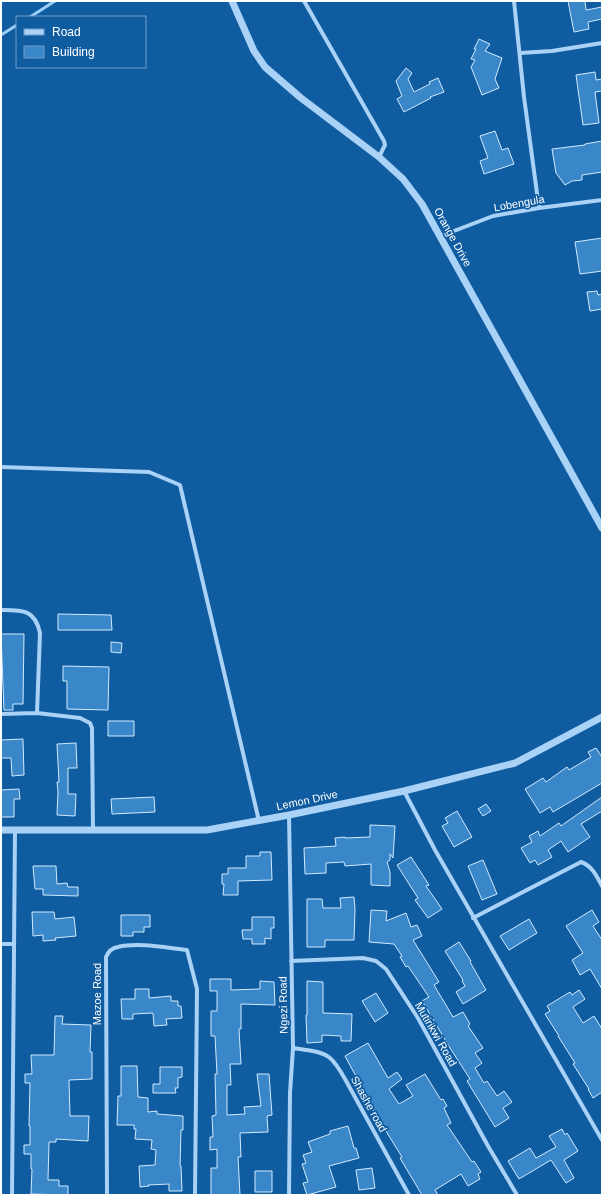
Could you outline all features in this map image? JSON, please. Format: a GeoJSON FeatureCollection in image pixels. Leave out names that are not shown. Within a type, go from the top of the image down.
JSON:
{"type":"FeatureCollection","features":[{"type":"Feature","properties":{"kind":"street","name":"Orange Drive"},"geometry":{"type":"LineString","coordinates":[[232,1],[254,51],[266,68],[301,98],[379,157],[408,185],[422,204],[602,528]]}},
{"type":"Feature","properties":{"kind":"street"},"geometry":{"type":"LineString","coordinates":[[304,1],[384,141],[379,157]]}},
{"type":"Feature","properties":{"kind":"street"},"geometry":{"type":"LineString","coordinates":[[514,1],[524,97],[539,208]]}},
{"type":"Feature","properties":{"kind":"street"},"geometry":{"type":"LineString","coordinates":[[520,53],[552,51],[602,43]]}},
{"type":"Feature","properties":{"kind":"street","name":"Lobengula"},"geometry":{"type":"LineString","coordinates":[[441,236],[493,216],[539,208],[602,200]]}},
{"type":"Feature","properties":{"kind":"street"},"geometry":{"type":"LineString","coordinates":[[1,467],[149,472],[180,485],[259,821]]}},
{"type":"Feature","properties":{"kind":"street"},"geometry":{"type":"LineString","coordinates":[[1,610],[20,610],[29,614],[38,624],[40,633],[37,713]]}},
{"type":"Feature","properties":{"kind":"street"},"geometry":{"type":"LineString","coordinates":[[1,714],[37,713],[80,718],[90,723],[92,728],[93,830]]}},
{"type":"Feature","properties":{"kind":"street","name":"Lemon Drive"},"geometry":{"type":"LineString","coordinates":[[1,830],[207,830],[259,821],[404,790],[515,763],[602,717]]}},
{"type":"Feature","properties":{"kind":"street"},"geometry":{"type":"LineString","coordinates":[[404,790],[473,918],[602,1140]]}},
{"type":"Feature","properties":{"kind":"street","name":"Ngezi Road"},"geometry":{"type":"LineString","coordinates":[[289,815],[293,1048],[290,1093],[289,1195]]}},
{"type":"Feature","properties":{"kind":"street"},"geometry":{"type":"LineString","coordinates":[[12,1195],[15,830]]}},
{"type":"Feature","properties":{"kind":"street"},"geometry":{"type":"LineString","coordinates":[[473,918],[581,862],[588,864],[592,868],[602,886]]}},
{"type":"Feature","properties":{"kind":"street"},"geometry":{"type":"LineString","coordinates":[[1,944],[14,944]]}},
{"type":"Feature","properties":{"kind":"street","name":"Mazoe Road"},"geometry":{"type":"LineString","coordinates":[[107,1195],[106,957],[108,953],[118,947],[137,946],[187,950],[194,973],[197,989],[195,1195]]}},
{"type":"Feature","properties":{"kind":"street","name":"Mutirikwi Road"},"geometry":{"type":"LineString","coordinates":[[291,961],[363,958],[376,961],[386,969],[418,1018],[488,1146],[517,1195]]}},
{"type":"Feature","properties":{"kind":"street","name":"Shashe road"},"geometry":{"type":"LineString","coordinates":[[293,1048],[321,1053],[330,1058],[345,1078],[409,1195]]}},
{"type":"Feature","properties":{"kind":"building"},"geometry":{"type":"Polygon","coordinates":[[[568,1],[585,1],[586,10],[602,7],[602,19],[588,22],[589,29],[574,32],[568,1]]]}},
{"type":"Feature","properties":{"kind":"building"},"geometry":{"type":"Polygon","coordinates":[[[479,39],[490,44],[485,51],[502,58],[495,79],[499,88],[482,95],[471,67],[475,60],[471,59],[479,39]]]}},
{"type":"Feature","properties":{"kind":"building"},"geometry":{"type":"Polygon","coordinates":[[[406,68],[412,73],[408,79],[414,92],[438,78],[444,92],[430,97],[431,98],[404,112],[397,99],[402,96],[396,81],[406,68]]]}},
{"type":"Feature","properties":{"kind":"building"},"geometry":{"type":"Polygon","coordinates":[[[595,72],[596,80],[602,79],[602,91],[595,92],[599,123],[583,125],[576,75],[595,72]]]}},
{"type":"Feature","properties":{"kind":"building"},"geometry":{"type":"Polygon","coordinates":[[[495,131],[502,150],[508,148],[514,164],[484,174],[480,161],[488,158],[480,136],[495,131]]]}},
{"type":"Feature","properties":{"kind":"building"},"geometry":{"type":"Polygon","coordinates":[[[602,141],[602,172],[582,175],[582,180],[572,181],[565,185],[556,173],[552,149],[585,145],[602,141]]]}},
{"type":"Feature","properties":{"kind":"building"},"geometry":{"type":"Polygon","coordinates":[[[602,238],[602,271],[580,274],[575,242],[602,238]]]}},
{"type":"Feature","properties":{"kind":"building"},"geometry":{"type":"Polygon","coordinates":[[[597,291],[598,295],[602,294],[602,309],[590,311],[587,292],[597,291]]]}},
{"type":"Feature","properties":{"kind":"building"},"geometry":{"type":"Polygon","coordinates":[[[58,614],[111,615],[112,630],[58,630],[58,614]]]}},
{"type":"Feature","properties":{"kind":"building"},"geometry":{"type":"Polygon","coordinates":[[[1,634],[24,634],[23,704],[13,704],[13,710],[4,710],[1,634]]]}},
{"type":"Feature","properties":{"kind":"building"},"geometry":{"type":"Polygon","coordinates":[[[111,642],[122,643],[121,653],[111,652],[111,642]]]}},
{"type":"Feature","properties":{"kind":"building"},"geometry":{"type":"Polygon","coordinates":[[[63,666],[109,667],[108,710],[67,709],[67,681],[63,681],[63,666]]]}},
{"type":"Feature","properties":{"kind":"building"},"geometry":{"type":"Polygon","coordinates":[[[108,721],[134,721],[134,736],[108,736],[108,721]]]}},
{"type":"Feature","properties":{"kind":"building"},"geometry":{"type":"Polygon","coordinates":[[[23,739],[24,775],[12,776],[11,758],[1,758],[1,740],[23,739]]]}},
{"type":"Feature","properties":{"kind":"building"},"geometry":{"type":"Polygon","coordinates":[[[76,743],[77,768],[68,768],[68,794],[76,794],[75,816],[57,815],[57,782],[59,782],[57,744],[76,743]]]}},
{"type":"Feature","properties":{"kind":"building"},"geometry":{"type":"Polygon","coordinates":[[[596,748],[602,757],[602,783],[553,812],[550,807],[540,813],[525,789],[543,778],[546,782],[567,767],[569,770],[591,757],[588,752],[596,748]]]}},
{"type":"Feature","properties":{"kind":"building"},"geometry":{"type":"Polygon","coordinates":[[[19,789],[20,799],[14,799],[14,817],[1,817],[1,790],[19,789]]]}},
{"type":"Feature","properties":{"kind":"building"},"geometry":{"type":"Polygon","coordinates":[[[154,797],[155,812],[112,814],[111,799],[154,797]]]}},
{"type":"Feature","properties":{"kind":"building"},"geometry":{"type":"Polygon","coordinates":[[[602,797],[602,811],[581,824],[590,837],[568,852],[561,841],[548,850],[552,857],[538,865],[535,860],[530,863],[521,848],[532,842],[529,836],[538,831],[540,836],[559,823],[561,826],[602,797]]]}},
{"type":"Feature","properties":{"kind":"building"},"geometry":{"type":"Polygon","coordinates":[[[486,804],[491,811],[483,816],[478,809],[486,804]]]}},
{"type":"Feature","properties":{"kind":"building"},"geometry":{"type":"Polygon","coordinates":[[[457,811],[472,837],[454,847],[442,826],[448,823],[445,818],[457,811]]]}},
{"type":"Feature","properties":{"kind":"building"},"geometry":{"type":"Polygon","coordinates":[[[370,825],[395,826],[393,858],[390,854],[390,860],[387,862],[390,872],[390,886],[371,885],[371,864],[345,866],[344,862],[326,863],[326,873],[305,874],[304,848],[336,846],[335,838],[370,837],[370,825]]]}},
{"type":"Feature","properties":{"kind":"building"},"geometry":{"type":"Polygon","coordinates":[[[260,852],[271,852],[272,880],[238,881],[238,895],[223,895],[224,884],[222,884],[222,874],[228,874],[228,868],[246,868],[246,856],[260,856],[260,852]]]}},
{"type":"Feature","properties":{"kind":"building"},"geometry":{"type":"Polygon","coordinates":[[[411,857],[429,885],[426,886],[442,909],[428,918],[415,900],[418,898],[397,865],[411,857]]]}},
{"type":"Feature","properties":{"kind":"building"},"geometry":{"type":"Polygon","coordinates":[[[483,860],[497,894],[482,900],[468,866],[483,860]]]}},
{"type":"Feature","properties":{"kind":"building"},"geometry":{"type":"Polygon","coordinates":[[[33,866],[56,866],[57,884],[67,883],[68,887],[78,887],[78,896],[43,895],[43,889],[35,889],[33,866]]]}},
{"type":"Feature","properties":{"kind":"building"},"geometry":{"type":"Polygon","coordinates":[[[354,897],[354,940],[325,940],[325,947],[307,947],[307,899],[322,899],[323,908],[341,908],[340,898],[354,897]]]}},
{"type":"Feature","properties":{"kind":"building"},"geometry":{"type":"Polygon","coordinates":[[[371,910],[387,911],[386,921],[406,913],[411,927],[417,925],[422,936],[413,940],[439,982],[434,985],[453,1017],[463,1012],[470,1024],[468,1026],[483,1048],[475,1053],[482,1063],[475,1068],[484,1083],[487,1081],[497,1096],[504,1091],[512,1102],[503,1108],[509,1118],[495,1127],[467,1081],[470,1079],[422,1001],[429,997],[408,966],[406,967],[400,957],[402,956],[394,944],[369,942],[371,910]]]}},
{"type":"Feature","properties":{"kind":"building"},"geometry":{"type":"Polygon","coordinates":[[[592,910],[599,922],[593,926],[602,940],[602,989],[590,969],[580,975],[572,960],[583,953],[566,926],[592,910]]]}},
{"type":"Feature","properties":{"kind":"building"},"geometry":{"type":"Polygon","coordinates":[[[32,912],[54,912],[55,919],[74,917],[76,936],[43,941],[43,935],[33,936],[32,912]]]}},
{"type":"Feature","properties":{"kind":"building"},"geometry":{"type":"Polygon","coordinates":[[[121,915],[150,915],[150,927],[144,927],[144,932],[133,932],[133,936],[121,936],[121,915]]]}},
{"type":"Feature","properties":{"kind":"building"},"geometry":{"type":"Polygon","coordinates":[[[252,917],[274,917],[274,928],[271,928],[271,939],[265,938],[265,944],[252,944],[252,939],[243,939],[242,930],[252,930],[252,917]]]}},
{"type":"Feature","properties":{"kind":"building"},"geometry":{"type":"Polygon","coordinates":[[[529,919],[537,933],[509,950],[500,936],[529,919]]]}},
{"type":"Feature","properties":{"kind":"building"},"geometry":{"type":"Polygon","coordinates":[[[459,942],[486,990],[463,1004],[456,992],[465,986],[462,981],[463,980],[445,951],[459,942]]]}},
{"type":"Feature","properties":{"kind":"building"},"geometry":{"type":"Polygon","coordinates":[[[210,979],[231,979],[231,990],[260,989],[260,981],[274,982],[275,1005],[241,1004],[241,1029],[239,1029],[241,1064],[230,1064],[231,1085],[227,1085],[227,1115],[245,1114],[244,1107],[261,1106],[257,1074],[269,1074],[272,1115],[267,1116],[268,1132],[240,1133],[241,1157],[238,1157],[240,1195],[211,1195],[211,1168],[217,1168],[217,1149],[210,1150],[210,1137],[213,1137],[212,1116],[216,1115],[215,1074],[217,1074],[215,1036],[211,1036],[211,1011],[217,1011],[217,991],[210,991],[210,979]]]}},
{"type":"Feature","properties":{"kind":"building"},"geometry":{"type":"Polygon","coordinates":[[[307,981],[323,982],[323,1013],[352,1014],[351,1041],[341,1041],[341,1036],[322,1035],[322,1042],[307,1043],[307,981]]]}},
{"type":"Feature","properties":{"kind":"building"},"geometry":{"type":"Polygon","coordinates":[[[135,989],[149,989],[149,998],[171,996],[171,1001],[178,1001],[178,1006],[181,1006],[182,1018],[166,1019],[167,1025],[154,1026],[153,1013],[133,1014],[133,1019],[122,1019],[121,999],[135,999],[135,989]]]}},
{"type":"Feature","properties":{"kind":"building"},"geometry":{"type":"Polygon","coordinates":[[[579,990],[585,999],[573,1007],[583,1023],[594,1016],[602,1029],[602,1092],[593,1098],[573,1064],[575,1063],[545,1014],[550,1011],[547,1006],[570,992],[572,995],[579,990]]]}},
{"type":"Feature","properties":{"kind":"building"},"geometry":{"type":"Polygon","coordinates":[[[376,993],[388,1013],[375,1022],[362,1001],[376,993]]]}},
{"type":"Feature","properties":{"kind":"building"},"geometry":{"type":"Polygon","coordinates":[[[55,1016],[63,1016],[62,1024],[91,1025],[90,1052],[92,1052],[92,1079],[69,1080],[70,1116],[89,1116],[88,1141],[56,1139],[56,1142],[49,1142],[48,1180],[59,1180],[59,1186],[68,1186],[68,1195],[31,1194],[31,1154],[24,1154],[24,1145],[30,1145],[30,1083],[25,1083],[25,1074],[32,1074],[31,1055],[54,1055],[55,1016]]]}},
{"type":"Feature","properties":{"kind":"building"},"geometry":{"type":"Polygon","coordinates":[[[368,1043],[388,1078],[397,1072],[402,1079],[389,1089],[399,1104],[413,1096],[406,1085],[425,1074],[441,1100],[443,1099],[447,1106],[444,1108],[451,1123],[447,1125],[472,1162],[474,1161],[481,1172],[478,1174],[480,1179],[468,1186],[461,1174],[435,1190],[438,1195],[422,1195],[400,1158],[402,1157],[371,1107],[372,1106],[345,1056],[368,1043]]]}},
{"type":"Feature","properties":{"kind":"building"},"geometry":{"type":"Polygon","coordinates":[[[121,1066],[137,1066],[138,1097],[148,1098],[148,1112],[157,1111],[157,1114],[183,1116],[180,1166],[182,1191],[169,1191],[169,1184],[140,1187],[139,1166],[155,1165],[156,1150],[151,1149],[152,1140],[135,1139],[136,1129],[134,1129],[134,1125],[117,1125],[118,1096],[121,1096],[121,1066]]]}},
{"type":"Feature","properties":{"kind":"building"},"geometry":{"type":"Polygon","coordinates":[[[160,1067],[182,1067],[182,1077],[178,1078],[178,1088],[175,1088],[176,1093],[153,1093],[153,1084],[160,1084],[160,1067]]]}},
{"type":"Feature","properties":{"kind":"building"},"geometry":{"type":"Polygon","coordinates":[[[348,1126],[354,1148],[356,1148],[359,1158],[329,1166],[336,1187],[307,1195],[303,1183],[308,1182],[302,1164],[306,1163],[303,1155],[312,1152],[308,1142],[330,1134],[330,1131],[348,1126]]]}},
{"type":"Feature","properties":{"kind":"building"},"geometry":{"type":"Polygon","coordinates":[[[562,1129],[565,1135],[567,1133],[578,1151],[564,1160],[574,1178],[566,1183],[551,1160],[519,1179],[508,1161],[530,1148],[536,1158],[556,1147],[549,1136],[562,1129]]]}},
{"type":"Feature","properties":{"kind":"building"},"geometry":{"type":"Polygon","coordinates":[[[372,1168],[375,1188],[359,1190],[356,1170],[372,1168]]]}},
{"type":"Feature","properties":{"kind":"building"},"geometry":{"type":"Polygon","coordinates":[[[255,1171],[272,1171],[272,1192],[255,1192],[255,1171]]]}},
{"type":"Feature","properties":{"kind":"waterway"},"geometry":{"type":"LineString","coordinates":[[32,16],[55,1]]}},
{"type":"Feature","properties":{"kind":"waterway"},"geometry":{"type":"LineString","coordinates":[[1,35],[16,26]]}}]}
